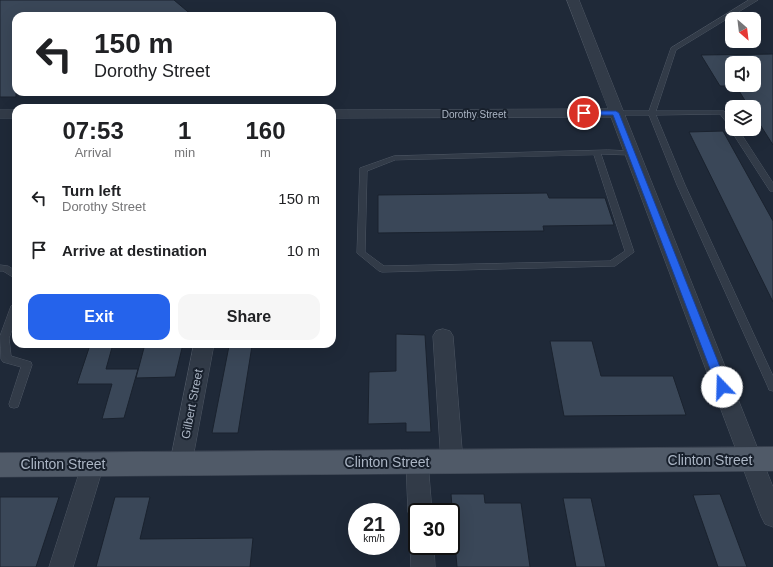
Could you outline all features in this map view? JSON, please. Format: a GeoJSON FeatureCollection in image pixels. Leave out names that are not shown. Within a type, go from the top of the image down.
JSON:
{"type":"FeatureCollection","features":[{"type":"Feature","properties":{"kind":"main road","name":"Clinton Street"},"geometry":{"type":"LineString","coordinates":[[0,465],[762,460]]}},
{"type":"Feature","properties":{"kind":"street"},"geometry":{"type":"LineString","coordinates":[[573,0],[631,153],[762,460],[773,516]]}},
{"type":"Feature","properties":{"kind":"street","name":"Dorothy Street"},"geometry":{"type":"LineString","coordinates":[[336,114],[616,113]]}},
{"type":"Feature","properties":{"kind":"street"},"geometry":{"type":"LineString","coordinates":[[0,114],[12,114]]}},
{"type":"Feature","properties":{"kind":"street"},"geometry":{"type":"LineString","coordinates":[[443,336],[452,462]]}},
{"type":"Feature","properties":{"kind":"street","name":"Gilbert Street"},"geometry":{"type":"LineString","coordinates":[[181,464],[203,348]]}},
{"type":"Feature","properties":{"kind":"street"},"geometry":{"type":"LineString","coordinates":[[417,462],[419,503]]}},
{"type":"Feature","properties":{"kind":"street"},"geometry":{"type":"LineString","coordinates":[[61,567],[93,464]]}},
{"type":"Feature","properties":{"kind":"street"},"geometry":{"type":"LineString","coordinates":[[422,555],[423,567]]}},
{"type":"Feature","properties":{"kind":"lane"},"geometry":{"type":"LineString","coordinates":[[755,0],[673,49],[652,113],[680,185],[773,387]]}},
{"type":"Feature","properties":{"kind":"lane"},"geometry":{"type":"LineString","coordinates":[[616,113],[722,112],[725,116]]}},
{"type":"Feature","properties":{"kind":"lane"},"geometry":{"type":"LineString","coordinates":[[739,136],[773,189]]}},
{"type":"Feature","properties":{"kind":"lane"},"geometry":{"type":"LineString","coordinates":[[597,153],[630,252],[612,264],[382,269],[361,253],[363,170],[394,158],[597,153],[631,153]]}},
{"type":"Feature","properties":{"kind":"lane"},"geometry":{"type":"LineString","coordinates":[[0,268],[4,268],[12,273]]}},
{"type":"Feature","properties":{"kind":"lane"},"geometry":{"type":"LineString","coordinates":[[12,317],[4,338],[6,359],[27,365],[14,404]]}},
{"type":"Feature","properties":{"kind":"building"},"geometry":{"type":"Polygon","coordinates":[[[0,0],[174,0],[188,12],[12,12],[12,96],[16,97],[0,97],[0,0]]]}},
{"type":"Feature","properties":{"kind":"building"},"geometry":{"type":"Polygon","coordinates":[[[773,54],[773,145],[761,126],[761,100],[745,100],[740,92],[761,92],[761,56],[725,56],[725,86],[720,86],[701,55],[773,54]]]}},
{"type":"Feature","properties":{"kind":"building"},"geometry":{"type":"Polygon","coordinates":[[[723,131],[773,221],[773,302],[689,132],[723,131]]]}},
{"type":"Feature","properties":{"kind":"building"},"geometry":{"type":"Polygon","coordinates":[[[547,193],[549,198],[605,198],[614,225],[543,226],[544,231],[378,233],[378,195],[547,193]]]}},
{"type":"Feature","properties":{"kind":"building"},"geometry":{"type":"Polygon","coordinates":[[[396,334],[425,335],[431,432],[406,432],[406,423],[368,424],[369,372],[396,371],[396,334]]]}},
{"type":"Feature","properties":{"kind":"building"},"geometry":{"type":"Polygon","coordinates":[[[550,341],[592,341],[601,376],[673,376],[686,415],[564,416],[550,341]]]}},
{"type":"Feature","properties":{"kind":"building"},"geometry":{"type":"Polygon","coordinates":[[[89,348],[112,348],[106,369],[138,369],[124,418],[102,419],[112,384],[77,384],[89,348]]]}},
{"type":"Feature","properties":{"kind":"building"},"geometry":{"type":"Polygon","coordinates":[[[144,348],[182,348],[175,377],[136,378],[144,348]]]}},
{"type":"Feature","properties":{"kind":"building"},"geometry":{"type":"Polygon","coordinates":[[[229,348],[252,348],[238,433],[212,433],[229,348]]]}},
{"type":"Feature","properties":{"kind":"building"},"geometry":{"type":"Polygon","coordinates":[[[451,494],[484,494],[485,503],[521,503],[530,567],[457,567],[456,555],[460,555],[460,503],[452,503],[451,494]]]}},
{"type":"Feature","properties":{"kind":"building"},"geometry":{"type":"Polygon","coordinates":[[[720,494],[747,567],[718,567],[693,495],[720,494]]]}},
{"type":"Feature","properties":{"kind":"building"},"geometry":{"type":"Polygon","coordinates":[[[0,497],[59,497],[36,567],[0,567],[0,497]]]}},
{"type":"Feature","properties":{"kind":"building"},"geometry":{"type":"Polygon","coordinates":[[[115,497],[150,497],[140,539],[253,538],[250,567],[96,567],[115,497]]]}},
{"type":"Feature","properties":{"kind":"building"},"geometry":{"type":"Polygon","coordinates":[[[563,498],[591,498],[606,567],[576,567],[563,498]]]}},
{"type":"Feature","properties":{"kind":"route"},"geometry":{"type":"LineString","coordinates":[[584,113],[616,113],[722,387]]}}]}
